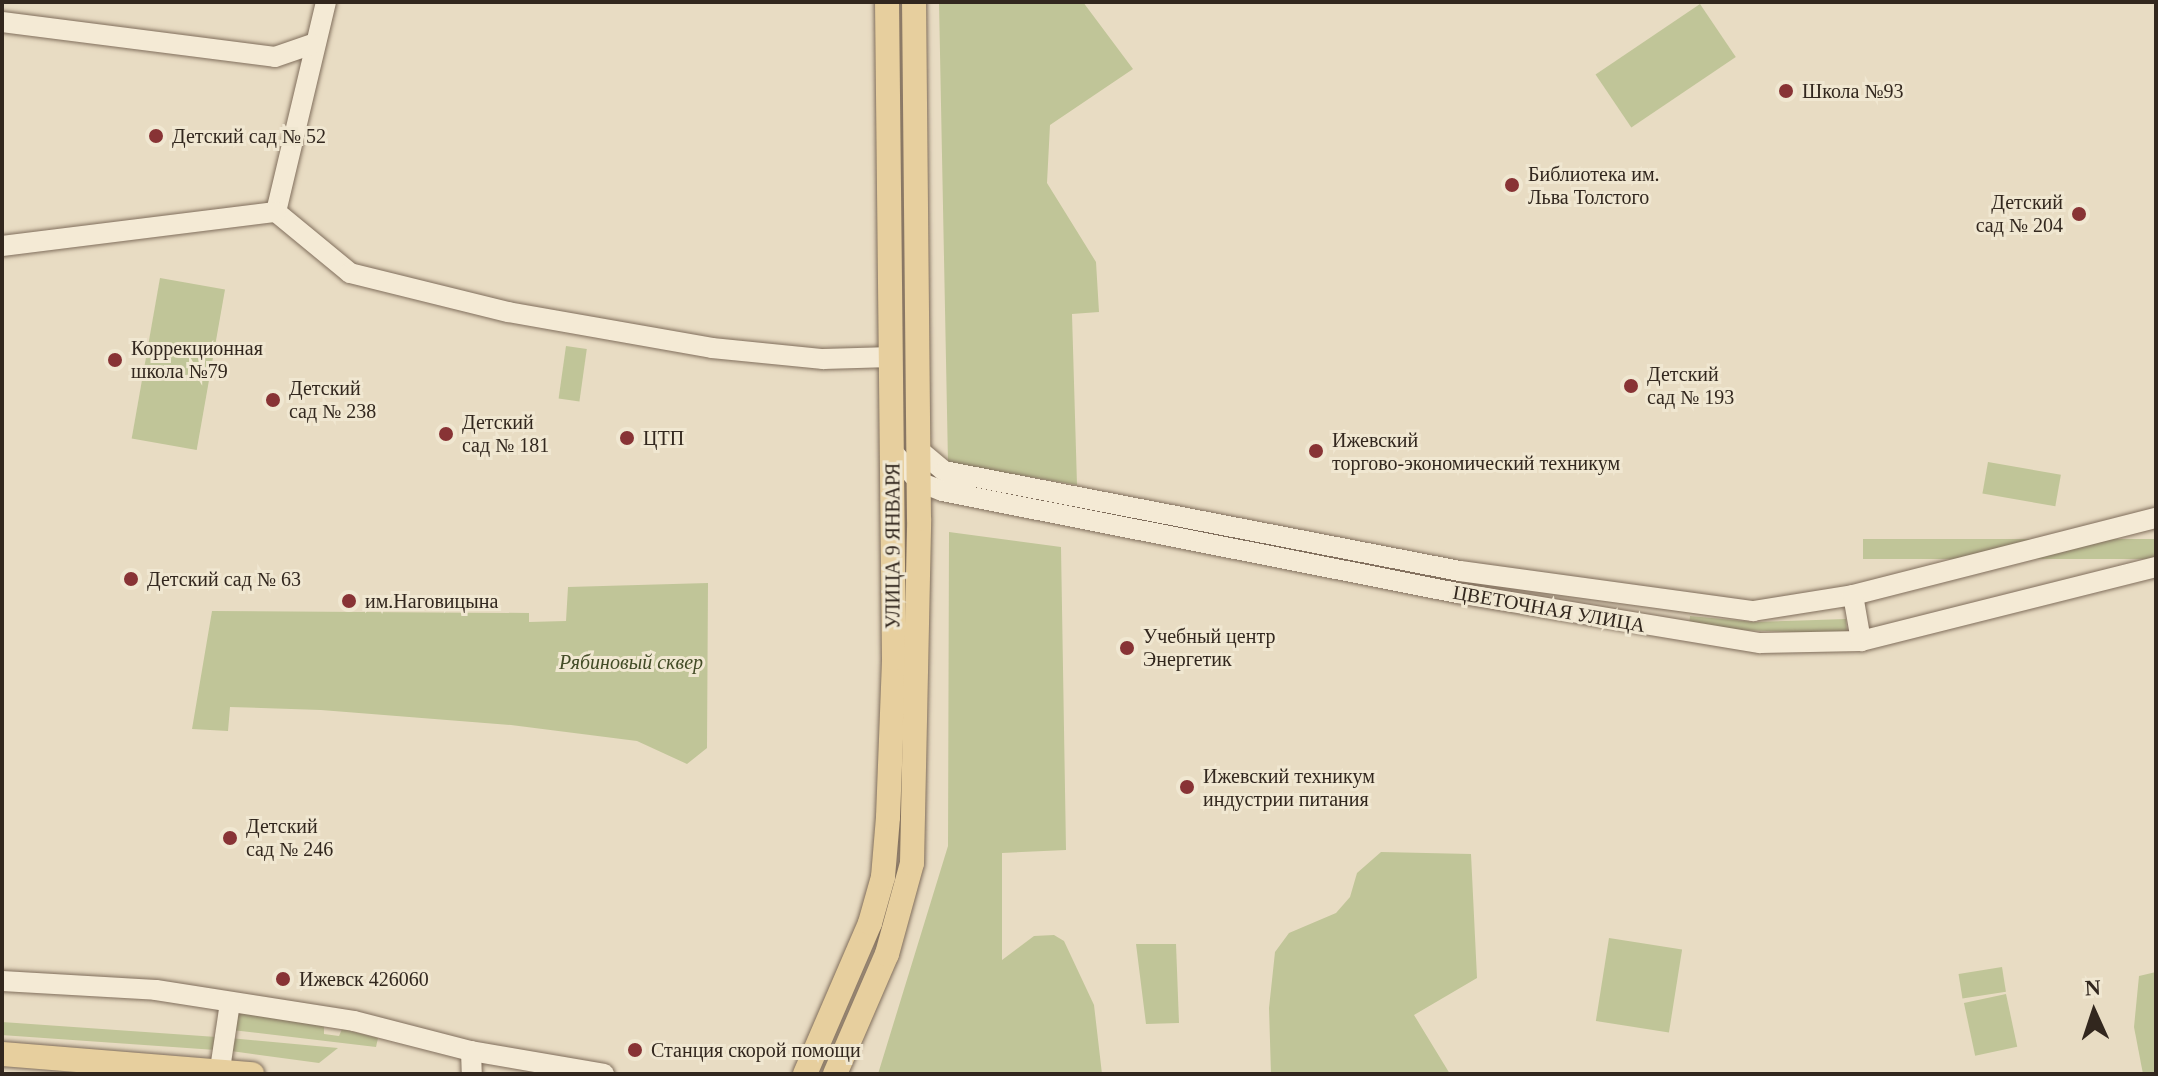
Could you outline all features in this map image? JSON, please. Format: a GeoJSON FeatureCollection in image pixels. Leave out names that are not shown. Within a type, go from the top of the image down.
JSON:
{"type":"FeatureCollection","features":[{"type":"Feature","properties":{"kind":"main road","name":"УЛИЦА 9 ЯНВАРЯ"},"geometry":{"type":"LineString","coordinates":[[805,1074],[870,923],[883,877],[893,674],[894,508],[887,2]]}},
{"type":"Feature","properties":{"kind":"main road","name":"УЛИЦА 9 ЯНВАРЯ"},"geometry":{"type":"LineString","coordinates":[[835,1074],[887,954],[912,863],[919,519],[914,2]]}},
{"type":"Feature","properties":{"kind":"main road"},"geometry":{"type":"LineString","coordinates":[[2,1054],[220,1069],[252,1074]]}},
{"type":"Feature","properties":{"kind":"street"},"geometry":{"type":"LineString","coordinates":[[276,212],[312,44],[326,2]]}},
{"type":"Feature","properties":{"kind":"street"},"geometry":{"type":"LineString","coordinates":[[2,22],[275,57],[312,44]]}},
{"type":"Feature","properties":{"kind":"street"},"geometry":{"type":"LineString","coordinates":[[2,246],[276,212],[350,273],[409,291],[712,348],[823,359],[892,357]]}},
{"type":"Feature","properties":{"kind":"street"},"geometry":{"type":"LineString","coordinates":[[919,450],[943,481]]}},
{"type":"Feature","properties":{"kind":"street"},"geometry":{"type":"LineString","coordinates":[[893,452],[919,482]]}},
{"type":"Feature","properties":{"kind":"street"},"geometry":{"type":"LineString","coordinates":[[894,508],[919,482],[943,481]]}},
{"type":"Feature","properties":{"kind":"street"},"geometry":{"type":"LineString","coordinates":[[919,519],[943,481]]}},
{"type":"Feature","properties":{"kind":"street","name":"ЦВЕТОЧНАЯ УЛИЦА"},"geometry":{"type":"LineString","coordinates":[[943,481],[1165,513],[1460,571],[1683,605],[1753,611],[1853,595],[2156,518]]}},
{"type":"Feature","properties":{"kind":"street","name":"ЦВЕТОЧНАЯ УЛИЦА"},"geometry":{"type":"LineString","coordinates":[[943,481],[1161,536],[1457,593],[1678,632],[1760,643],[1861,641],[2156,567]]}},
{"type":"Feature","properties":{"kind":"street"},"geometry":{"type":"LineString","coordinates":[[1161,536],[1165,513]]}},
{"type":"Feature","properties":{"kind":"street"},"geometry":{"type":"LineString","coordinates":[[1457,593],[1460,571]]}},
{"type":"Feature","properties":{"kind":"street"},"geometry":{"type":"LineString","coordinates":[[1853,595],[1861,641]]}},
{"type":"Feature","properties":{"kind":"street"},"geometry":{"type":"LineString","coordinates":[[1678,632],[1683,605]]}},
{"type":"Feature","properties":{"kind":"street"},"geometry":{"type":"LineString","coordinates":[[2,981],[72,981],[354,1021],[471,1051],[604,1074]]}},
{"type":"Feature","properties":{"kind":"street"},"geometry":{"type":"LineString","coordinates":[[220,1069],[230,1003]]}},
{"type":"Feature","properties":{"kind":"street"},"geometry":{"type":"LineString","coordinates":[[471,1051],[472,1074]]}},
{"type":"Feature","properties":{"kind":"green space"},"geometry":{"type":"Polygon","coordinates":[[[939,2],[1083,2],[1133,69],[1050,125],[1047,183],[1096,262],[1099,312],[1072,314],[1077,485],[948,463],[939,2]]]}},
{"type":"Feature","properties":{"kind":"green space"},"geometry":{"type":"Polygon","coordinates":[[[1700,4],[1736,57],[1631,128],[1596,74],[1700,4]]]}},
{"type":"Feature","properties":{"kind":"green space"},"geometry":{"type":"Polygon","coordinates":[[[160,278],[225,289],[197,450],[132,439],[160,278]]]}},
{"type":"Feature","properties":{"kind":"green space"},"geometry":{"type":"Polygon","coordinates":[[[566,346],[587,349],[579,401],[559,398],[566,346]]]}},
{"type":"Feature","properties":{"kind":"green space"},"geometry":{"type":"Polygon","coordinates":[[[1988,462],[2061,475],[2055,506],[1982,494],[1988,462]]]}},
{"type":"Feature","properties":{"kind":"green space"},"geometry":{"type":"Polygon","coordinates":[[[949,532],[1061,547],[1066,850],[1002,853],[1002,960],[1034,936],[1054,935],[1064,941],[1094,1005],[1102,1074],[878,1074],[948,846],[949,532]]]}},
{"type":"Feature","properties":{"kind":"green space"},"geometry":{"type":"Polygon","coordinates":[[[1863,539],[2156,539],[2156,559],[1863,559],[1863,539]]]}},
{"type":"Feature","properties":{"kind":"green space","name":"Рябиновый сквер"},"geometry":{"type":"Polygon","coordinates":[[[708,583],[707,748],[687,764],[637,741],[511,725],[321,710],[230,707],[228,731],[192,729],[212,611],[529,613],[529,622],[566,621],[568,587],[708,583]]]}},
{"type":"Feature","properties":{"kind":"green space"},"geometry":{"type":"Polygon","coordinates":[[[1690,616],[1754,622],[1846,619],[1847,634],[1689,628],[1690,616]]]}},
{"type":"Feature","properties":{"kind":"green space"},"geometry":{"type":"Polygon","coordinates":[[[1381,852],[1471,854],[1477,978],[1414,1015],[1450,1074],[1271,1074],[1269,1008],[1275,952],[1289,933],[1336,913],[1350,897],[1357,873],[1381,852]]]}},
{"type":"Feature","properties":{"kind":"green space"},"geometry":{"type":"Polygon","coordinates":[[[1609,938],[1682,950],[1669,1033],[1596,1021],[1609,938]]]}},
{"type":"Feature","properties":{"kind":"green space"},"geometry":{"type":"Polygon","coordinates":[[[1136,944],[1176,944],[1179,1023],[1146,1024],[1136,944]]]}},
{"type":"Feature","properties":{"kind":"green space"},"geometry":{"type":"Polygon","coordinates":[[[2002,967],[2006,992],[1962,999],[1959,974],[2002,967]]]}},
{"type":"Feature","properties":{"kind":"green space"},"geometry":{"type":"Polygon","coordinates":[[[2156,972],[2156,1074],[2143,1074],[2134,1027],[2139,976],[2156,972]]]}},
{"type":"Feature","properties":{"kind":"green space"},"geometry":{"type":"Polygon","coordinates":[[[2006,994],[2017,1047],[1975,1056],[1964,1003],[2006,994]]]}},
{"type":"Feature","properties":{"kind":"green space"},"geometry":{"type":"Polygon","coordinates":[[[235,1010],[324,1026],[324,1034],[339,1036],[342,1029],[378,1038],[376,1047],[232,1030],[235,1010]]]}},
{"type":"Feature","properties":{"kind":"green space"},"geometry":{"type":"Polygon","coordinates":[[[2,1022],[216,1037],[216,1050],[2,1035],[2,1022]]]}},
{"type":"Feature","properties":{"kind":"green space"},"geometry":{"type":"Polygon","coordinates":[[[230,1038],[338,1048],[319,1063],[231,1051],[230,1038]]]}},
{"type":"Feature","properties":{"kind":"place","name":"Школа №93"},"geometry":{"type":"Point","coordinates":[1786,91]}},
{"type":"Feature","properties":{"kind":"place","name":"Детский сад № 52"},"geometry":{"type":"Point","coordinates":[156,136]}},
{"type":"Feature","properties":{"kind":"place","name":"Библиотека им. Льва Толстого"},"geometry":{"type":"Point","coordinates":[1512,185]}},
{"type":"Feature","properties":{"kind":"place","name":"Детский сад № 204"},"geometry":{"type":"Point","coordinates":[2079,214]}},
{"type":"Feature","properties":{"kind":"place","name":"Коррекционная школа №79"},"geometry":{"type":"Point","coordinates":[115,360]}},
{"type":"Feature","properties":{"kind":"place","name":"Детский сад № 193"},"geometry":{"type":"Point","coordinates":[1631,386]}},
{"type":"Feature","properties":{"kind":"place","name":"Детский сад № 238"},"geometry":{"type":"Point","coordinates":[273,400]}},
{"type":"Feature","properties":{"kind":"place","name":"Детский сад № 181"},"geometry":{"type":"Point","coordinates":[446,434]}},
{"type":"Feature","properties":{"kind":"place","name":"ЦТП"},"geometry":{"type":"Point","coordinates":[627,438]}},
{"type":"Feature","properties":{"kind":"place","name":"Ижевский торгово-экономический техникум"},"geometry":{"type":"Point","coordinates":[1316,451]}},
{"type":"Feature","properties":{"kind":"place","name":"Детский сад № 63"},"geometry":{"type":"Point","coordinates":[131,579]}},
{"type":"Feature","properties":{"kind":"place","name":"им.Наговицына"},"geometry":{"type":"Point","coordinates":[349,601]}},
{"type":"Feature","properties":{"kind":"place","name":"Учебный центр Энергетик"},"geometry":{"type":"Point","coordinates":[1127,648]}},
{"type":"Feature","properties":{"kind":"place","name":"Ижевский техникум индустрии питания"},"geometry":{"type":"Point","coordinates":[1187,787]}},
{"type":"Feature","properties":{"kind":"place","name":"Детский сад № 246"},"geometry":{"type":"Point","coordinates":[230,838]}},
{"type":"Feature","properties":{"kind":"place","name":"Ижевск 426060"},"geometry":{"type":"Point","coordinates":[283,979]}},
{"type":"Feature","properties":{"kind":"place","name":"Станция скорой помощи"},"geometry":{"type":"Point","coordinates":[635,1050]}}]}
